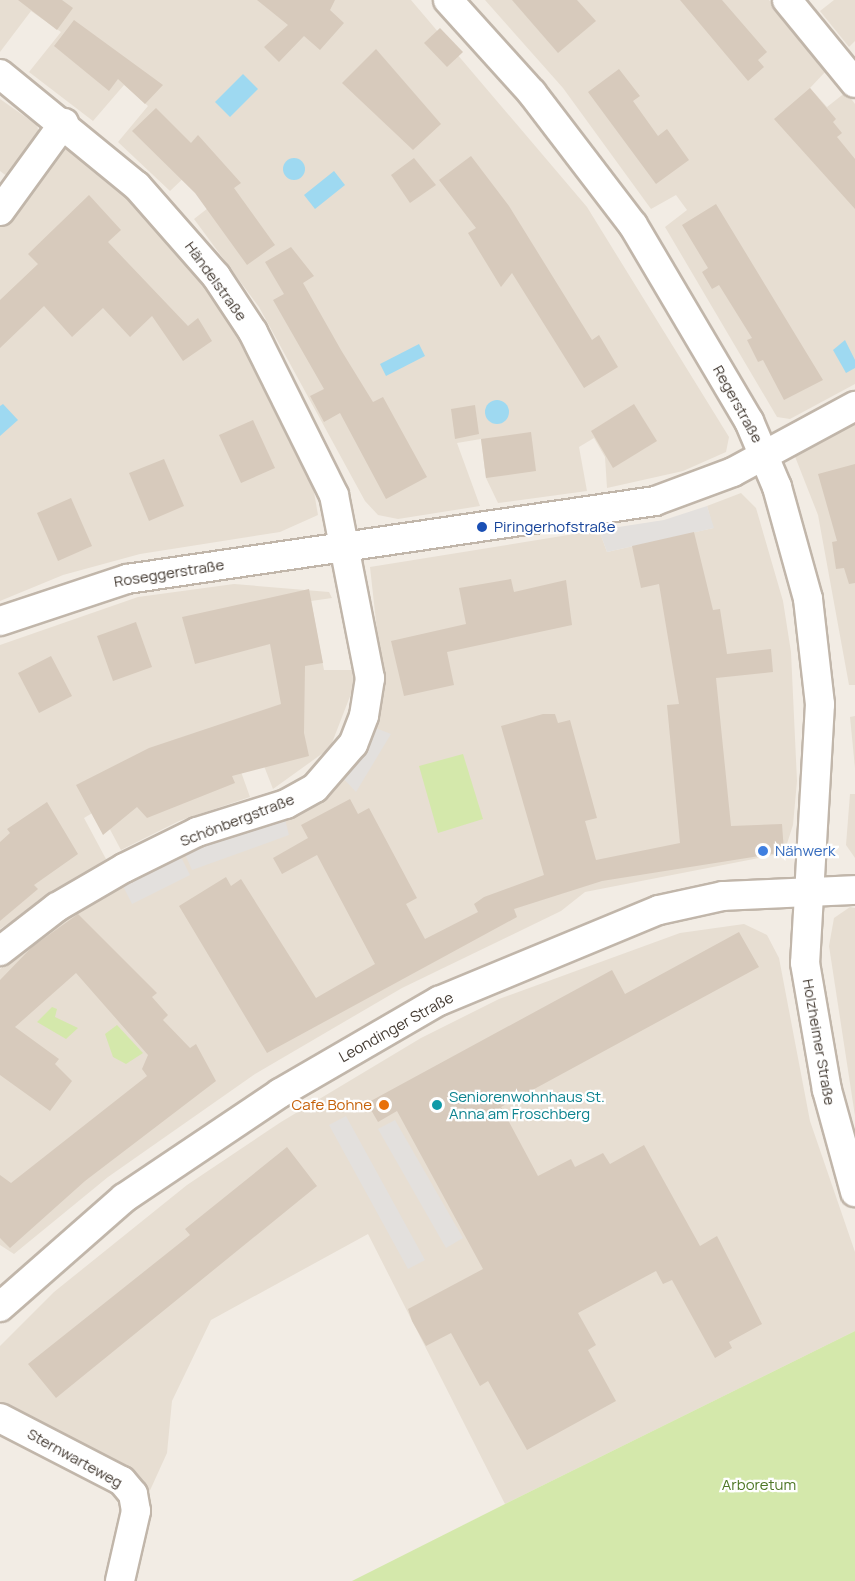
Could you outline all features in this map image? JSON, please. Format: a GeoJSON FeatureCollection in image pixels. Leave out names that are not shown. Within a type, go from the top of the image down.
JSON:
{"type":"FeatureCollection","features":[{"type":"Feature","properties":{"kind":"street","name":"Regerstraße"},"geometry":{"type":"LineString","coordinates":[[448,0],[532,93],[610,192],[765,454],[794,542],[816,648],[821,747],[807,889]]}},
{"type":"Feature","properties":{"kind":"street"},"geometry":{"type":"LineString","coordinates":[[787,0],[855,83]]}},
{"type":"Feature","properties":{"kind":"street","name":"Händelstraße"},"geometry":{"type":"LineString","coordinates":[[0,74],[64,123],[137,186],[224,287],[310,439],[334,495],[344,549]]}},
{"type":"Feature","properties":{"kind":"street"},"geometry":{"type":"LineString","coordinates":[[0,211],[64,123]]}},
{"type":"Feature","properties":{"kind":"street"},"geometry":{"type":"LineString","coordinates":[[344,549],[655,501],[692,489],[765,454],[855,406]]}},
{"type":"Feature","properties":{"kind":"street","name":"Roseggerstraße"},"geometry":{"type":"LineString","coordinates":[[0,621],[128,579],[344,549]]}},
{"type":"Feature","properties":{"kind":"street","name":"Schönbergstraße"},"geometry":{"type":"LineString","coordinates":[[0,951],[57,907],[124,868],[197,832],[286,804],[337,768],[364,716],[370,678],[344,549]]}},
{"type":"Feature","properties":{"kind":"street","name":"Leondinger Straße"},"geometry":{"type":"LineString","coordinates":[[0,1307],[142,1185],[280,1093],[439,1001],[659,910],[723,896],[807,889],[855,890]]}},
{"type":"Feature","properties":{"kind":"street","name":"Holzheimer Straße"},"geometry":{"type":"LineString","coordinates":[[807,889],[805,963],[817,1037],[855,1192]]}},
{"type":"Feature","properties":{"kind":"street","name":"Sternwarteweg"},"geometry":{"type":"LineString","coordinates":[[0,1418],[123,1481],[133,1494],[136,1511],[120,1581]]}},
{"type":"Feature","properties":{"kind":"shaded area"},"geometry":{"type":"Polygon","coordinates":[[[0,0],[411,0],[587,207],[729,437],[726,452],[683,471],[607,488],[605,457],[594,438],[579,447],[587,491],[498,503],[486,478],[481,439],[457,443],[480,506],[398,519],[378,515],[365,501],[259,307],[194,219],[217,201],[191,171],[170,191],[118,142],[148,106],[124,85],[93,121],[29,72],[61,32],[31,11],[0,52],[0,0]]]}},
{"type":"Feature","properties":{"kind":"shaded area"},"geometry":{"type":"Polygon","coordinates":[[[485,0],[769,0],[826,71],[810,88],[827,107],[846,92],[855,104],[855,384],[790,419],[777,417],[665,227],[687,210],[676,195],[651,209],[563,88],[485,0]]]}},
{"type":"Feature","properties":{"kind":"shaded area"},"geometry":{"type":"Polygon","coordinates":[[[834,0],[855,0],[855,41],[849,47],[820,11],[834,0]]]}},
{"type":"Feature","properties":{"kind":"shaded area"},"geometry":{"type":"Polygon","coordinates":[[[0,99],[37,125],[39,133],[12,180],[0,171],[0,99]]]}},
{"type":"Feature","properties":{"kind":"shaded area"},"geometry":{"type":"Polygon","coordinates":[[[67,148],[82,153],[126,192],[185,259],[237,332],[310,469],[318,515],[280,532],[140,554],[63,575],[0,601],[0,225],[55,153],[67,148]]]}},
{"type":"Feature","properties":{"kind":"shaded area"},"geometry":{"type":"Polygon","coordinates":[[[855,419],[855,685],[849,685],[818,515],[794,454],[855,419]]]}},
{"type":"Feature","properties":{"kind":"shaded area"},"geometry":{"type":"Polygon","coordinates":[[[741,493],[756,508],[783,601],[791,652],[797,781],[793,825],[784,853],[585,892],[561,911],[402,988],[255,1074],[108,1177],[14,1254],[0,1245],[0,969],[72,911],[195,847],[294,813],[382,676],[370,567],[599,530],[607,552],[713,528],[707,506],[741,493]]]}},
{"type":"Feature","properties":{"kind":"shaded area"},"geometry":{"type":"Polygon","coordinates":[[[707,506],[714,528],[607,552],[599,530],[664,520],[707,506]]]}},
{"type":"Feature","properties":{"kind":"shaded area"},"geometry":{"type":"Polygon","coordinates":[[[234,584],[329,592],[332,598],[311,601],[324,670],[352,670],[354,686],[330,748],[273,789],[257,748],[235,755],[250,797],[179,821],[121,850],[99,809],[84,818],[106,859],[0,929],[0,645],[138,597],[234,584]]]}},
{"type":"Feature","properties":{"kind":"shaded area"},"geometry":{"type":"Polygon","coordinates":[[[855,716],[855,768],[850,717],[855,716]]]}},
{"type":"Feature","properties":{"kind":"shaded area"},"geometry":{"type":"Polygon","coordinates":[[[373,727],[391,734],[356,792],[342,777],[373,727]]]}},
{"type":"Feature","properties":{"kind":"shaded area"},"geometry":{"type":"Polygon","coordinates":[[[850,794],[855,794],[855,858],[846,845],[850,794]]]}},
{"type":"Feature","properties":{"kind":"shaded area"},"geometry":{"type":"Polygon","coordinates":[[[284,815],[289,835],[192,870],[184,852],[284,815]]]}},
{"type":"Feature","properties":{"kind":"shaded area"},"geometry":{"type":"Polygon","coordinates":[[[180,855],[190,875],[132,904],[122,884],[180,855]]]}},
{"type":"Feature","properties":{"kind":"shaded area"},"geometry":{"type":"Polygon","coordinates":[[[850,907],[855,908],[855,1116],[829,946],[834,918],[850,907]]]}},
{"type":"Feature","properties":{"kind":"shaded area"},"geometry":{"type":"Polygon","coordinates":[[[744,924],[767,935],[779,958],[810,1121],[855,1252],[855,1331],[505,1504],[368,1234],[211,1320],[172,1401],[167,1453],[142,1508],[91,1451],[0,1403],[0,1346],[54,1292],[187,1185],[281,1122],[421,1038],[499,999],[680,933],[744,924]]]}},
{"type":"Feature","properties":{"kind":"shaded area"},"geometry":{"type":"Polygon","coordinates":[[[346,1116],[425,1260],[408,1269],[329,1125],[346,1116]]]}},
{"type":"Feature","properties":{"kind":"shaded area"},"geometry":{"type":"Polygon","coordinates":[[[395,1120],[463,1238],[446,1248],[378,1129],[395,1120]]]}},
{"type":"Feature","properties":{"kind":"green space"},"geometry":{"type":"Polygon","coordinates":[[[463,754],[483,819],[438,833],[419,766],[463,754]]]}},
{"type":"Feature","properties":{"kind":"green space"},"geometry":{"type":"Polygon","coordinates":[[[52,1007],[57,1009],[55,1017],[78,1028],[66,1039],[37,1022],[52,1007]]]}},
{"type":"Feature","properties":{"kind":"green space"},"geometry":{"type":"Polygon","coordinates":[[[117,1025],[143,1053],[126,1064],[113,1057],[105,1034],[117,1025]]]}},
{"type":"Feature","properties":{"kind":"green space","name":"Arboretum"},"geometry":{"type":"Polygon","coordinates":[[[855,1331],[855,1581],[352,1581],[505,1504],[855,1331]]]}},
{"type":"Feature","properties":{"kind":"water"},"geometry":{"type":"Polygon","coordinates":[[[243,74],[258,89],[230,117],[215,102],[243,74]]]}},
{"type":"Feature","properties":{"kind":"water"},"geometry":{"type":"Polygon","coordinates":[[[290,158],[298,158],[305,165],[305,173],[298,180],[290,180],[283,173],[283,165],[290,158]]]}},
{"type":"Feature","properties":{"kind":"water"},"geometry":{"type":"Polygon","coordinates":[[[334,171],[345,185],[315,209],[304,195],[334,171]]]}},
{"type":"Feature","properties":{"kind":"water"},"geometry":{"type":"Polygon","coordinates":[[[845,340],[855,360],[855,368],[846,373],[833,350],[845,340]]]}},
{"type":"Feature","properties":{"kind":"water"},"geometry":{"type":"Polygon","coordinates":[[[419,344],[425,356],[386,376],[380,364],[419,344]]]}},
{"type":"Feature","properties":{"kind":"water"},"geometry":{"type":"Polygon","coordinates":[[[497,400],[506,403],[509,412],[506,421],[497,424],[488,421],[485,412],[488,403],[497,400]]]}},
{"type":"Feature","properties":{"kind":"water"},"geometry":{"type":"Polygon","coordinates":[[[3,404],[18,420],[0,436],[0,406],[3,404]]]}},
{"type":"Feature","properties":{"kind":"building"},"geometry":{"type":"Polygon","coordinates":[[[18,0],[62,0],[73,8],[57,30],[18,0]]]}},
{"type":"Feature","properties":{"kind":"building"},"geometry":{"type":"Polygon","coordinates":[[[257,0],[335,0],[330,10],[344,23],[320,50],[304,36],[279,62],[264,47],[288,25],[257,0]]]}},
{"type":"Feature","properties":{"kind":"building"},"geometry":{"type":"Polygon","coordinates":[[[512,0],[577,0],[596,21],[558,53],[512,0]]]}},
{"type":"Feature","properties":{"kind":"building"},"geometry":{"type":"Polygon","coordinates":[[[680,0],[722,0],[767,52],[758,60],[764,67],[748,81],[680,0]]]}},
{"type":"Feature","properties":{"kind":"building"},"geometry":{"type":"Polygon","coordinates":[[[74,20],[163,85],[145,104],[118,79],[109,91],[54,46],[74,20]]]}},
{"type":"Feature","properties":{"kind":"building"},"geometry":{"type":"Polygon","coordinates":[[[440,28],[463,52],[447,67],[424,43],[440,28]]]}},
{"type":"Feature","properties":{"kind":"building"},"geometry":{"type":"Polygon","coordinates":[[[376,49],[441,124],[413,150],[342,83],[376,49]]]}},
{"type":"Feature","properties":{"kind":"building"},"geometry":{"type":"Polygon","coordinates":[[[619,69],[640,96],[633,101],[658,136],[667,129],[689,160],[656,184],[588,92],[619,69]]]}},
{"type":"Feature","properties":{"kind":"building"},"geometry":{"type":"Polygon","coordinates":[[[810,88],[836,119],[833,122],[842,133],[837,137],[855,159],[855,209],[774,119],[810,88]]]}},
{"type":"Feature","properties":{"kind":"building"},"geometry":{"type":"Polygon","coordinates":[[[156,108],[191,143],[198,135],[241,183],[234,188],[275,245],[247,265],[195,193],[132,131],[156,108]]]}},
{"type":"Feature","properties":{"kind":"building"},"geometry":{"type":"Polygon","coordinates":[[[471,156],[509,206],[592,340],[599,335],[618,367],[584,388],[512,273],[501,287],[468,233],[476,228],[439,180],[471,156]]]}},
{"type":"Feature","properties":{"kind":"building"},"geometry":{"type":"Polygon","coordinates":[[[414,158],[436,185],[410,203],[391,175],[414,158]]]}},
{"type":"Feature","properties":{"kind":"building"},"geometry":{"type":"Polygon","coordinates":[[[89,195],[121,230],[108,242],[188,326],[198,318],[212,341],[183,361],[152,316],[130,337],[103,308],[72,337],[44,306],[0,348],[0,300],[38,264],[28,254],[89,195]]]}},
{"type":"Feature","properties":{"kind":"building"},"geometry":{"type":"Polygon","coordinates":[[[716,204],[823,380],[784,400],[763,360],[758,362],[747,340],[752,338],[719,285],[712,289],[702,272],[708,268],[682,225],[716,204]]]}},
{"type":"Feature","properties":{"kind":"building"},"geometry":{"type":"Polygon","coordinates":[[[291,247],[314,276],[303,283],[341,350],[373,402],[383,397],[427,477],[386,499],[340,413],[324,422],[310,396],[324,389],[273,300],[284,294],[265,262],[291,247]]]}},
{"type":"Feature","properties":{"kind":"building"},"geometry":{"type":"Polygon","coordinates":[[[634,404],[657,441],[613,468],[591,431],[634,404]]]}},
{"type":"Feature","properties":{"kind":"building"},"geometry":{"type":"Polygon","coordinates":[[[475,405],[479,434],[455,439],[451,409],[475,405]]]}},
{"type":"Feature","properties":{"kind":"building"},"geometry":{"type":"Polygon","coordinates":[[[253,420],[275,468],[241,483],[219,435],[253,420]]]}},
{"type":"Feature","properties":{"kind":"building"},"geometry":{"type":"Polygon","coordinates":[[[531,432],[536,471],[486,478],[481,439],[531,432]]]}},
{"type":"Feature","properties":{"kind":"building"},"geometry":{"type":"Polygon","coordinates":[[[164,459],[184,506],[149,521],[129,473],[164,459]]]}},
{"type":"Feature","properties":{"kind":"building"},"geometry":{"type":"Polygon","coordinates":[[[855,464],[855,583],[849,584],[844,568],[836,569],[832,542],[837,541],[818,474],[855,464]]]}},
{"type":"Feature","properties":{"kind":"building"},"geometry":{"type":"Polygon","coordinates":[[[71,498],[92,546],[58,561],[37,513],[71,498]]]}},
{"type":"Feature","properties":{"kind":"building"},"geometry":{"type":"Polygon","coordinates":[[[694,532],[713,610],[720,609],[727,654],[771,649],[773,672],[716,678],[731,826],[782,824],[784,852],[602,881],[514,909],[517,917],[267,1053],[179,906],[226,877],[231,886],[241,879],[316,998],[375,964],[317,855],[282,874],[273,858],[308,838],[301,825],[350,799],[358,814],[369,808],[417,898],[406,904],[425,939],[478,912],[474,904],[484,897],[544,875],[501,726],[543,714],[555,714],[558,723],[570,720],[597,818],[585,821],[596,860],[680,843],[667,705],[679,704],[659,584],[641,588],[632,546],[694,532]]]}},
{"type":"Feature","properties":{"kind":"building"},"geometry":{"type":"Polygon","coordinates":[[[511,579],[514,592],[566,580],[572,625],[447,652],[454,685],[404,696],[391,641],[466,624],[459,588],[511,579]]]}},
{"type":"Feature","properties":{"kind":"building"},"geometry":{"type":"Polygon","coordinates":[[[309,589],[323,663],[305,666],[304,733],[309,756],[232,776],[235,783],[147,818],[137,807],[103,835],[76,785],[149,748],[281,704],[270,644],[195,664],[182,617],[309,589]]]}},
{"type":"Feature","properties":{"kind":"building"},"geometry":{"type":"Polygon","coordinates":[[[136,622],[152,667],[113,681],[97,636],[136,622]]]}},
{"type":"Feature","properties":{"kind":"building"},"geometry":{"type":"Polygon","coordinates":[[[51,656],[72,696],[39,713],[18,673],[51,656]]]}},
{"type":"Feature","properties":{"kind":"building"},"geometry":{"type":"Polygon","coordinates":[[[47,802],[78,854],[34,885],[38,889],[0,921],[0,842],[10,833],[7,829],[47,802]]]}},
{"type":"Feature","properties":{"kind":"building"},"geometry":{"type":"Polygon","coordinates":[[[78,914],[157,993],[152,997],[168,1015],[163,1020],[190,1048],[196,1044],[216,1081],[85,1181],[10,1248],[0,1238],[0,1175],[11,1183],[147,1076],[142,1069],[148,1055],[76,973],[15,1027],[59,1059],[55,1064],[72,1081],[50,1111],[0,1075],[0,980],[32,947],[78,914]]]}},
{"type":"Feature","properties":{"kind":"building"},"geometry":{"type":"Polygon","coordinates":[[[739,932],[759,967],[501,1107],[538,1176],[571,1159],[575,1167],[603,1153],[610,1164],[644,1145],[700,1246],[717,1236],[762,1324],[729,1342],[732,1348],[715,1358],[672,1280],[663,1284],[656,1271],[578,1313],[596,1345],[588,1350],[616,1401],[527,1450],[488,1381],[480,1386],[451,1333],[426,1346],[412,1321],[408,1309],[483,1269],[397,1111],[378,1122],[367,1103],[612,970],[625,994],[739,932]]]}},
{"type":"Feature","properties":{"kind":"building"},"geometry":{"type":"Polygon","coordinates":[[[287,1147],[317,1186],[56,1398],[28,1364],[190,1235],[185,1229],[287,1147]]]}},
{"type":"Feature","properties":{"kind":"place","name":"Piringerhofstraße"},"geometry":{"type":"Point","coordinates":[482,527]}},
{"type":"Feature","properties":{"kind":"place","name":"Nähwerk"},"geometry":{"type":"Point","coordinates":[763,851]}},
{"type":"Feature","properties":{"kind":"place","name":"Cafe Bohne"},"geometry":{"type":"Point","coordinates":[384,1105]}},
{"type":"Feature","properties":{"kind":"place","name":"Seniorenwohnhaus St. Anna am Froschberg"},"geometry":{"type":"Point","coordinates":[437,1105]}}]}
